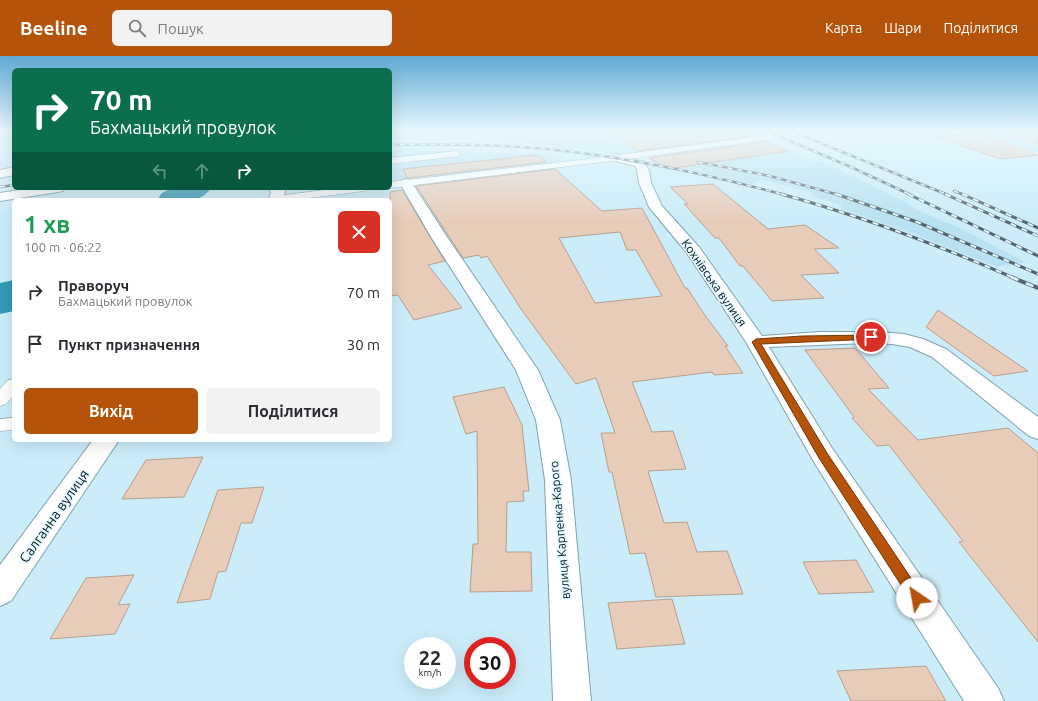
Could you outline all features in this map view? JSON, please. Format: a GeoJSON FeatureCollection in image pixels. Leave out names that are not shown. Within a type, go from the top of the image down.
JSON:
{"type":"FeatureCollection","features":[{"type":"Feature","properties":{"kind":"street","name":"Кохнівська вулиця"},"geometry":{"type":"LineString","coordinates":[[628,161],[639,164],[643,170],[645,183],[656,207],[693,250],[756,342],[823,455],[985,701]]}},
{"type":"Feature","properties":{"kind":"street"},"geometry":{"type":"LineString","coordinates":[[0,174],[12,171]]}},
{"type":"Feature","properties":{"kind":"street","name":"вулиця Карпенка-Карого"},"geometry":{"type":"LineString","coordinates":[[399,180],[439,237],[527,370],[548,420],[558,480],[572,701]]}},
{"type":"Feature","properties":{"kind":"street"},"geometry":{"type":"LineString","coordinates":[[0,197],[45,190]]}},
{"type":"Feature","properties":{"kind":"street"},"geometry":{"type":"LineString","coordinates":[[756,342],[802,338],[871,337],[899,338],[927,346],[939,353],[1038,430]]}},
{"type":"Feature","properties":{"kind":"street","name":"Салганна вулиця"},"geometry":{"type":"LineString","coordinates":[[0,591],[106,442]]}},
{"type":"Feature","properties":{"kind":"lane"},"geometry":{"type":"LineString","coordinates":[[392,163],[395,164],[399,180],[598,161]]}},
{"type":"Feature","properties":{"kind":"lane"},"geometry":{"type":"LineString","coordinates":[[276,196],[342,190]]}},
{"type":"Feature","properties":{"kind":"lane"},"geometry":{"type":"LineString","coordinates":[[0,400],[12,386]]}},
{"type":"Feature","properties":{"kind":"lane"},"geometry":{"type":"LineString","coordinates":[[0,425],[12,424]]}},
{"type":"Feature","properties":{"kind":"shaded area"},"geometry":{"type":"Polygon","coordinates":[[[392,161],[563,161],[567,163],[392,182],[392,161]]]}},
{"type":"Feature","properties":{"kind":"shaded area"},"geometry":{"type":"Polygon","coordinates":[[[668,161],[814,161],[825,163],[911,205],[909,206],[944,222],[952,224],[1025,262],[997,267],[911,233],[839,208],[843,205],[811,196],[813,193],[761,179],[751,184],[676,166],[668,161]]]}},
{"type":"Feature","properties":{"kind":"building"},"geometry":{"type":"Polygon","coordinates":[[[479,161],[546,162],[409,178],[407,178],[403,169],[479,161]]]}},
{"type":"Feature","properties":{"kind":"building"},"geometry":{"type":"Polygon","coordinates":[[[654,161],[721,161],[668,169],[654,161]]]}},
{"type":"Feature","properties":{"kind":"building"},"geometry":{"type":"Polygon","coordinates":[[[555,169],[602,211],[642,208],[685,288],[687,288],[728,346],[725,346],[743,373],[714,375],[712,372],[632,382],[652,432],[673,431],[686,469],[648,471],[664,523],[687,522],[697,552],[727,551],[743,594],[656,597],[645,553],[630,554],[612,472],[609,472],[601,433],[615,433],[596,378],[576,384],[521,309],[487,256],[481,258],[479,255],[463,258],[416,186],[555,169]],[[620,232],[559,238],[595,303],[662,296],[636,250],[627,250],[620,232]]]}},
{"type":"Feature","properties":{"kind":"building"},"geometry":{"type":"Polygon","coordinates":[[[713,184],[768,229],[805,225],[839,248],[814,249],[839,273],[801,275],[824,298],[772,301],[743,266],[740,266],[719,238],[715,238],[684,204],[688,204],[670,187],[713,184]]]}},
{"type":"Feature","properties":{"kind":"building"},"geometry":{"type":"Polygon","coordinates":[[[402,190],[445,261],[428,265],[462,308],[414,320],[398,295],[392,296],[392,198],[390,198],[390,192],[402,190]]]}},
{"type":"Feature","properties":{"kind":"building"},"geometry":{"type":"Polygon","coordinates":[[[938,310],[1028,371],[994,376],[926,327],[938,310]]]}},
{"type":"Feature","properties":{"kind":"building"},"geometry":{"type":"Polygon","coordinates":[[[855,348],[889,388],[868,389],[918,440],[1008,428],[1038,453],[1038,642],[959,542],[963,541],[889,445],[877,446],[852,418],[854,417],[805,350],[855,348]]]}},
{"type":"Feature","properties":{"kind":"building"},"geometry":{"type":"Polygon","coordinates":[[[504,387],[522,425],[529,491],[523,491],[524,501],[507,502],[506,552],[531,552],[532,591],[470,592],[473,544],[478,544],[477,431],[466,434],[453,397],[504,387]]]}},
{"type":"Feature","properties":{"kind":"building"},"geometry":{"type":"Polygon","coordinates":[[[203,457],[184,497],[122,499],[146,460],[203,457]]]}},
{"type":"Feature","properties":{"kind":"building"},"geometry":{"type":"Polygon","coordinates":[[[264,487],[252,523],[241,523],[226,571],[218,572],[210,599],[177,603],[218,490],[264,487]]]}},
{"type":"Feature","properties":{"kind":"building"},"geometry":{"type":"Polygon","coordinates":[[[856,560],[874,592],[819,594],[803,562],[856,560]]]}},
{"type":"Feature","properties":{"kind":"building"},"geometry":{"type":"Polygon","coordinates":[[[134,575],[118,605],[130,604],[115,634],[50,639],[86,578],[134,575]]]}},
{"type":"Feature","properties":{"kind":"building"},"geometry":{"type":"Polygon","coordinates":[[[672,599],[685,644],[617,649],[608,603],[672,599]]]}},
{"type":"Feature","properties":{"kind":"building"},"geometry":{"type":"Polygon","coordinates":[[[926,666],[946,701],[851,701],[837,671],[926,666]]]}},
{"type":"Feature","properties":{"kind":"waterway"},"geometry":{"type":"LineString","coordinates":[[178,198],[192,190]]}},
{"type":"Feature","properties":{"kind":"waterway"},"geometry":{"type":"LineString","coordinates":[[0,301],[12,294]]}},
{"type":"Feature","properties":{"kind":"railway"},"geometry":{"type":"LineString","coordinates":[[632,161],[726,180],[785,195]]}},
{"type":"Feature","properties":{"kind":"railway"},"geometry":{"type":"LineString","coordinates":[[837,161],[911,195]]}},
{"type":"Feature","properties":{"kind":"railway"},"geometry":{"type":"LineString","coordinates":[[865,161],[948,195]]}},
{"type":"Feature","properties":{"kind":"railway"},"geometry":{"type":"LineString","coordinates":[[698,162],[770,176],[838,195]]}},
{"type":"Feature","properties":{"kind":"railway"},"geometry":{"type":"LineString","coordinates":[[0,187],[12,185]]}},
{"type":"Feature","properties":{"kind":"railway"},"geometry":{"type":"LineString","coordinates":[[954,191],[964,195]]}},
{"type":"Feature","properties":{"kind":"railway"},"geometry":{"type":"LineString","coordinates":[[781,194],[899,232],[1014,278]]}},
{"type":"Feature","properties":{"kind":"railway"},"geometry":{"type":"LineString","coordinates":[[908,194],[1038,256]]}},
{"type":"Feature","properties":{"kind":"railway"},"geometry":{"type":"LineString","coordinates":[[945,194],[1038,236]]}},
{"type":"Feature","properties":{"kind":"railway"},"geometry":{"type":"LineString","coordinates":[[962,194],[1038,228]]}},
{"type":"Feature","properties":{"kind":"railway"},"geometry":{"type":"LineString","coordinates":[[838,195],[917,222],[1038,274]]}},
{"type":"Feature","properties":{"kind":"railway"},"geometry":{"type":"LineString","coordinates":[[1011,277],[1038,288]]}},
{"type":"Feature","properties":{"kind":"route"},"geometry":{"type":"LineString","coordinates":[[871,337],[802,338],[756,342],[823,455],[917,598]]}}]}
